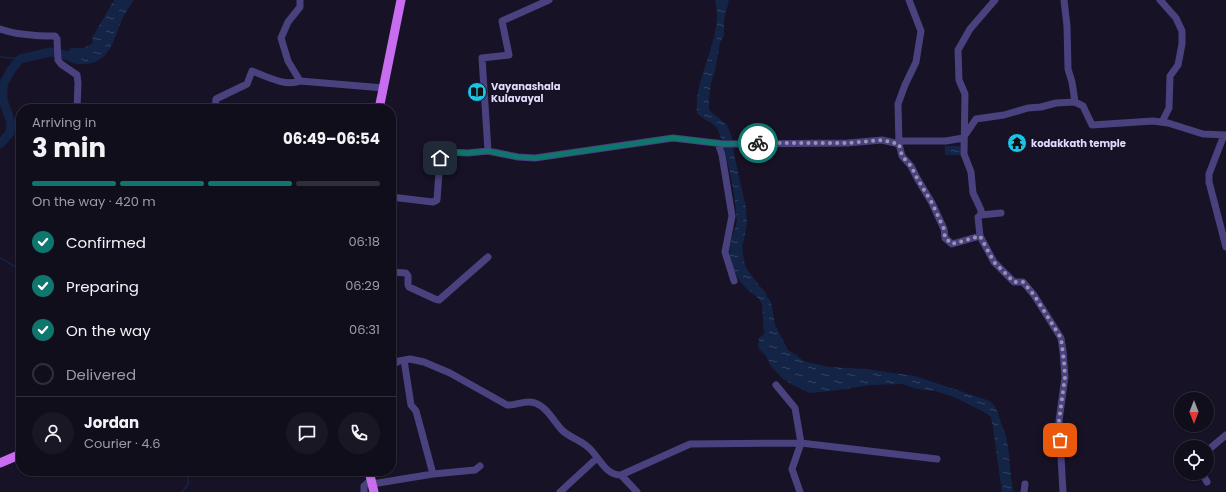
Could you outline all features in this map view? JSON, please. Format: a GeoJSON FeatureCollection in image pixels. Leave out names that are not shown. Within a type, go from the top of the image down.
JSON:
{"type":"FeatureCollection","features":[{"type":"Feature","properties":{"kind":"main road"},"geometry":{"type":"LineString","coordinates":[[381,104],[401,0]]}},
{"type":"Feature","properties":{"kind":"main road"},"geometry":{"type":"LineString","coordinates":[[0,463],[16,456]]}},
{"type":"Feature","properties":{"kind":"street"},"geometry":{"type":"LineString","coordinates":[[300,0],[300,7],[288,22],[281,38],[288,61],[300,81]]}},
{"type":"Feature","properties":{"kind":"street"},"geometry":{"type":"LineString","coordinates":[[488,151],[482,58],[509,55],[502,21],[549,0]]}},
{"type":"Feature","properties":{"kind":"street"},"geometry":{"type":"LineString","coordinates":[[909,0],[921,31],[916,62],[898,104],[899,144],[902,156],[911,166],[932,203],[944,229],[945,238],[952,244],[980,236]]}},
{"type":"Feature","properties":{"kind":"street"},"geometry":{"type":"LineString","coordinates":[[995,0],[970,28],[958,50],[959,80],[965,94],[964,154],[971,172],[973,193],[981,210],[981,215],[978,217],[980,236],[994,262],[1002,272],[1014,282],[1023,282],[1034,295],[1061,338],[1065,377],[1059,421],[1063,492]]}},
{"type":"Feature","properties":{"kind":"street"},"geometry":{"type":"LineString","coordinates":[[1064,0],[1068,68],[1075,102]]}},
{"type":"Feature","properties":{"kind":"street"},"geometry":{"type":"LineString","coordinates":[[1160,0],[1176,18],[1182,31],[1182,44],[1178,65],[1170,76],[1169,108],[1162,122]]}},
{"type":"Feature","properties":{"kind":"street"},"geometry":{"type":"LineString","coordinates":[[0,29],[8,32],[55,36],[57,39],[58,60],[61,64],[77,75],[77,104]]}},
{"type":"Feature","properties":{"kind":"street"},"geometry":{"type":"LineString","coordinates":[[216,104],[216,99],[247,84],[252,71],[293,84],[300,81],[384,88]]}},
{"type":"Feature","properties":{"kind":"street"},"geometry":{"type":"LineString","coordinates":[[396,198],[433,202],[436,200],[440,158],[442,154],[449,152],[468,153],[488,151],[518,157],[535,158],[673,138],[730,144],[848,143],[882,140],[899,144],[902,141],[946,141],[964,138],[976,119],[1004,115],[1028,108],[1041,107],[1056,103],[1075,102],[1083,106],[1092,125],[1153,121],[1162,122],[1203,134],[1225,135],[1210,174],[1209,182],[1226,247]]}},
{"type":"Feature","properties":{"kind":"street"},"geometry":{"type":"LineString","coordinates":[[718,143],[722,155],[732,216],[724,252],[734,281]]}},
{"type":"Feature","properties":{"kind":"street"},"geometry":{"type":"LineString","coordinates":[[981,215],[1001,213]]}},
{"type":"Feature","properties":{"kind":"street"},"geometry":{"type":"LineString","coordinates":[[396,272],[406,273],[408,276],[409,287],[439,300],[488,257]]}},
{"type":"Feature","properties":{"kind":"street"},"geometry":{"type":"LineString","coordinates":[[396,363],[410,359],[424,362],[450,373],[507,405],[513,406],[528,402],[535,403],[542,407],[563,431],[589,448],[607,470],[617,476],[621,476],[637,492]]}},
{"type":"Feature","properties":{"kind":"street"},"geometry":{"type":"LineString","coordinates":[[404,360],[411,405],[416,411],[433,474]]}},
{"type":"Feature","properties":{"kind":"street"},"geometry":{"type":"LineString","coordinates":[[776,385],[795,408],[801,443],[792,469],[800,492]]}},
{"type":"Feature","properties":{"kind":"street"},"geometry":{"type":"LineString","coordinates":[[1214,445],[1226,435]]}},
{"type":"Feature","properties":{"kind":"street"},"geometry":{"type":"LineString","coordinates":[[621,476],[690,444],[801,443],[937,459]]}},
{"type":"Feature","properties":{"kind":"street"},"geometry":{"type":"LineString","coordinates":[[560,492],[597,458]]}},
{"type":"Feature","properties":{"kind":"street"},"geometry":{"type":"LineString","coordinates":[[364,492],[364,486],[372,482],[475,470],[480,466]]}},
{"type":"Feature","properties":{"kind":"street"},"geometry":{"type":"LineString","coordinates":[[1024,492],[1025,484]]}},
{"type":"Feature","properties":{"kind":"water"},"geometry":{"type":"Polygon","coordinates":[[[114,0],[134,0],[124,16],[109,50],[99,60],[92,63],[78,64],[69,61],[66,58],[71,48],[84,48],[93,43],[92,37],[114,0]]]}},
{"type":"Feature","properties":{"kind":"water"},"geometry":{"type":"Polygon","coordinates":[[[715,0],[729,0],[724,20],[724,35],[720,43],[715,71],[711,83],[709,110],[727,125],[732,138],[746,208],[747,223],[742,245],[746,268],[770,300],[775,325],[788,350],[803,361],[829,367],[866,369],[915,376],[990,401],[995,406],[1007,439],[1013,492],[1002,492],[991,417],[984,412],[954,397],[935,391],[917,389],[902,384],[871,385],[810,393],[783,379],[770,365],[766,356],[759,349],[759,338],[764,334],[762,304],[759,299],[738,279],[730,258],[730,245],[737,218],[734,191],[727,159],[716,127],[697,113],[697,99],[700,85],[716,28],[717,14],[715,0]]]}},
{"type":"Feature","properties":{"kind":"water"},"geometry":{"type":"Polygon","coordinates":[[[945,146],[961,146],[961,155],[945,155],[945,146]]]}},
{"type":"Feature","properties":{"kind":"waterway"},"geometry":{"type":"LineString","coordinates":[[0,144],[10,133],[11,123],[3,100],[3,85],[11,70],[20,59],[50,52],[77,59]]}},
{"type":"Feature","properties":{"kind":"waterway"},"geometry":{"type":"LineString","coordinates":[[0,57],[20,59]]}},
{"type":"Feature","properties":{"kind":"waterway"},"geometry":{"type":"LineString","coordinates":[[0,258],[16,267]]}},
{"type":"Feature","properties":{"kind":"waterway"},"geometry":{"type":"LineString","coordinates":[[182,492],[188,484],[188,476]]}},
{"type":"Feature","properties":{"kind":"way so far"},"geometry":{"type":"LineString","coordinates":[[758,143],[810,144],[882,140],[899,144],[902,156],[911,166],[932,203],[944,229],[945,238],[952,244],[980,236],[994,262],[1002,272],[1014,282],[1023,282],[1034,295],[1061,338],[1065,377],[1060,405],[1060,440]]}},
{"type":"Feature","properties":{"kind":"place","name":"Vayanashala Kulavayal"},"geometry":{"type":"Point","coordinates":[477,92]}},
{"type":"Feature","properties":{"kind":"place","name":"kodakkath temple"},"geometry":{"type":"Point","coordinates":[1017,143]}},
{"type":"Feature","properties":{"kind":"route"},"geometry":{"type":"LineString","coordinates":[[440,158],[442,154],[449,152],[468,153],[488,151],[518,157],[535,158],[673,138],[724,144],[758,143]]}}]}
